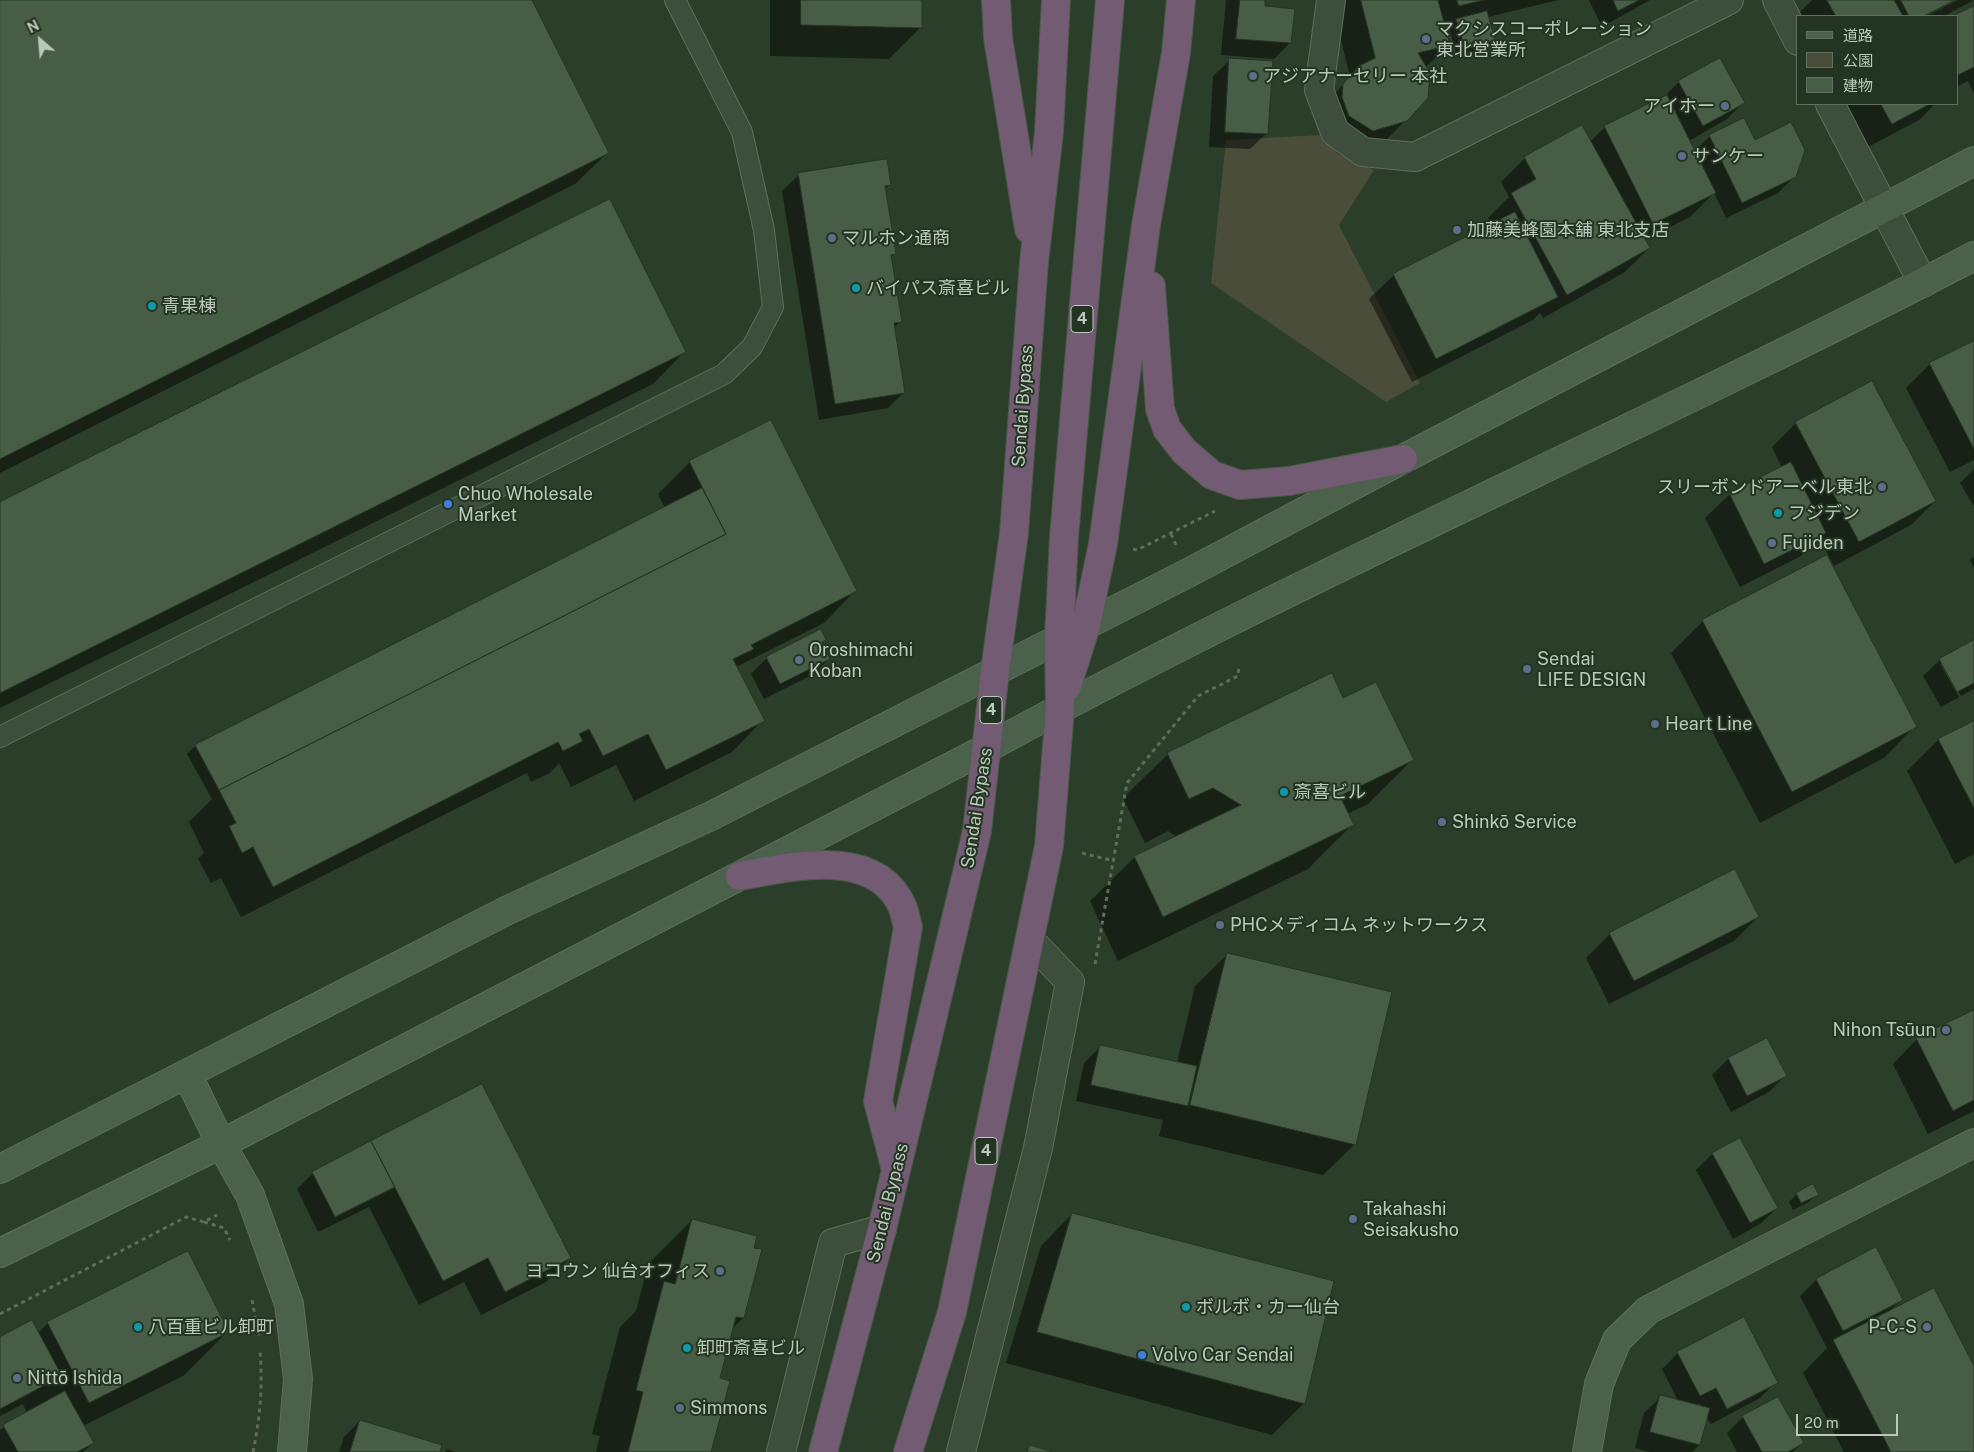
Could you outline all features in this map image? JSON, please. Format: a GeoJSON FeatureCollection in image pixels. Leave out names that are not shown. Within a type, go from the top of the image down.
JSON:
{"type":"FeatureCollection","features":[{"type":"Feature","properties":{"kind":"highway","name":"4"},"geometry":{"type":"LineString","coordinates":[[996,0],[998,38],[1034,262]]}},
{"type":"Feature","properties":{"kind":"highway","name":"Sendai Bypass"},"geometry":{"type":"LineString","coordinates":[[823,1452],[882,1229],[977,831],[995,671],[1014,532],[1034,262],[1049,132],[1056,0]]}},
{"type":"Feature","properties":{"kind":"highway","name":"4"},"geometry":{"type":"LineString","coordinates":[[908,1452],[952,1312],[1049,846],[1060,709],[1059,639],[1064,537],[1110,0]]}},
{"type":"Feature","properties":{"kind":"highway","name":"4"},"geometry":{"type":"LineString","coordinates":[[1060,709],[1086,625],[1103,544],[1146,225],[1176,53],[1181,0]]}},
{"type":"Feature","properties":{"kind":"highway"},"geometry":{"type":"LineString","coordinates":[[1146,225],[1160,409],[1167,429],[1184,451],[1212,476],[1240,485],[1289,481],[1403,458]]}},
{"type":"Feature","properties":{"kind":"highway"},"geometry":{"type":"LineString","coordinates":[[740,876],[834,864],[857,868],[883,882],[903,908],[908,927],[878,1101],[896,1170]]}},
{"type":"Feature","properties":{"kind":"street"},"geometry":{"type":"LineString","coordinates":[[1331,0],[1319,90],[1335,132],[1363,152],[1415,157],[1729,0]]}},
{"type":"Feature","properties":{"kind":"street"},"geometry":{"type":"LineString","coordinates":[[1777,0],[1796,37]]}},
{"type":"Feature","properties":{"kind":"street"},"geometry":{"type":"LineString","coordinates":[[1831,105],[1923,283]]}},
{"type":"Feature","properties":{"kind":"street"},"geometry":{"type":"LineString","coordinates":[[0,1169],[508,910],[711,816],[1059,639],[1974,161]]}},
{"type":"Feature","properties":{"kind":"street"},"geometry":{"type":"LineString","coordinates":[[0,1253],[222,1144],[1219,628],[1923,283],[1974,256]]}},
{"type":"Feature","properties":{"kind":"street"},"geometry":{"type":"LineString","coordinates":[[961,1452],[1038,1148],[1070,982],[1030,940]]}},
{"type":"Feature","properties":{"kind":"street"},"geometry":{"type":"LineString","coordinates":[[187,1074],[250,1196],[289,1304],[298,1379],[292,1452]]}},
{"type":"Feature","properties":{"kind":"street"},"geometry":{"type":"LineString","coordinates":[[1587,1452],[1599,1384],[1617,1340],[1648,1310],[1974,1143]]}},
{"type":"Feature","properties":{"kind":"street"},"geometry":{"type":"LineString","coordinates":[[781,1452],[832,1243],[882,1229]]}},
{"type":"Feature","properties":{"kind":"lane"},"geometry":{"type":"LineString","coordinates":[[0,737],[724,374],[752,347],[773,307],[764,230],[742,132],[675,0]]}},
{"type":"Feature","properties":{"kind":"path"},"geometry":{"type":"LineString","coordinates":[[1125,547],[1137,550],[1222,507]]}},
{"type":"Feature","properties":{"kind":"path"},"geometry":{"type":"LineString","coordinates":[[1171,534],[1178,548]]}},
{"type":"Feature","properties":{"kind":"path"},"geometry":{"type":"LineString","coordinates":[[1082,853],[1114,861]]}},
{"type":"Feature","properties":{"kind":"path"},"geometry":{"type":"LineString","coordinates":[[204,1222],[217,1215]]}},
{"type":"Feature","properties":{"kind":"path"},"geometry":{"type":"LineString","coordinates":[[0,1314],[186,1217],[224,1228],[234,1247]]}},
{"type":"Feature","properties":{"kind":"path"},"geometry":{"type":"LineString","coordinates":[[249,1292],[260,1341]]}},
{"type":"Feature","properties":{"kind":"path"},"geometry":{"type":"LineString","coordinates":[[253,1452],[261,1414],[262,1377],[260,1350]]}},
{"type":"Feature","properties":{"kind":"green space"},"geometry":{"type":"Polygon","coordinates":[[[1320,135],[1338,154],[1374,170],[1339,225],[1420,383],[1386,402],[1211,283],[1226,140],[1320,135]]]}},
{"type":"Feature","properties":{"kind":"building","name":"青果棟"},"geometry":{"type":"Polygon","coordinates":[[[0,0],[532,0],[609,153],[0,459],[0,0]]]}},
{"type":"Feature","properties":{"kind":"building"},"geometry":{"type":"Polygon","coordinates":[[[801,0],[922,0],[922,28],[801,25],[801,0]]]}},
{"type":"Feature","properties":{"kind":"building"},"geometry":{"type":"Polygon","coordinates":[[[1240,0],[1265,0],[1265,6],[1295,9],[1291,43],[1236,39],[1240,0]]]}},
{"type":"Feature","properties":{"kind":"building"},"geometry":{"type":"Polygon","coordinates":[[[1361,0],[1438,0],[1450,45],[1418,53],[1430,73],[1428,98],[1407,121],[1373,131],[1349,116],[1342,97],[1343,84],[1359,66],[1375,58],[1361,0]]]}},
{"type":"Feature","properties":{"kind":"building"},"geometry":{"type":"Polygon","coordinates":[[[1457,0],[1484,0],[1459,6],[1457,0]]]}},
{"type":"Feature","properties":{"kind":"building"},"geometry":{"type":"Polygon","coordinates":[[[1613,0],[1639,0],[1618,11],[1613,0]]]}},
{"type":"Feature","properties":{"kind":"building"},"geometry":{"type":"Polygon","coordinates":[[[1827,0],[1894,0],[1902,15],[1835,15],[1827,0]]]}},
{"type":"Feature","properties":{"kind":"building"},"geometry":{"type":"Polygon","coordinates":[[[1901,0],[1955,0],[1926,15],[1908,15],[1901,0]]]}},
{"type":"Feature","properties":{"kind":"building"},"geometry":{"type":"Polygon","coordinates":[[[1974,6],[1974,67],[1959,74],[1959,15],[1955,15],[1974,6]]]}},
{"type":"Feature","properties":{"kind":"building"},"geometry":{"type":"Polygon","coordinates":[[[1487,11],[1495,40],[1465,49],[1456,19],[1487,11]]]}},
{"type":"Feature","properties":{"kind":"building"},"geometry":{"type":"Polygon","coordinates":[[[1229,58],[1273,61],[1268,134],[1225,132],[1229,58]]]}},
{"type":"Feature","properties":{"kind":"building"},"geometry":{"type":"Polygon","coordinates":[[[1720,58],[1745,103],[1703,126],[1678,81],[1720,58]]]}},
{"type":"Feature","properties":{"kind":"building"},"geometry":{"type":"Polygon","coordinates":[[[1667,95],[1716,193],[1653,224],[1604,126],[1667,95]]]}},
{"type":"Feature","properties":{"kind":"building"},"geometry":{"type":"Polygon","coordinates":[[[1882,105],[1928,105],[1892,124],[1882,105]]]}},
{"type":"Feature","properties":{"kind":"building"},"geometry":{"type":"Polygon","coordinates":[[[1744,118],[1755,140],[1791,122],[1805,150],[1796,177],[1742,203],[1709,135],[1744,118]]]}},
{"type":"Feature","properties":{"kind":"building"},"geometry":{"type":"Polygon","coordinates":[[[1582,125],[1650,248],[1567,295],[1511,193],[1536,179],[1524,157],[1582,125]]]}},
{"type":"Feature","properties":{"kind":"building","name":"バイパス斎喜ビル"},"geometry":{"type":"Polygon","coordinates":[[[887,159],[891,185],[885,186],[896,254],[891,255],[902,322],[894,323],[905,393],[835,404],[798,173],[887,159]]]}},
{"type":"Feature","properties":{"kind":"building"},"geometry":{"type":"Polygon","coordinates":[[[610,199],[686,352],[0,693],[0,502],[610,199]]]}},
{"type":"Feature","properties":{"kind":"building"},"geometry":{"type":"Polygon","coordinates":[[[1515,212],[1558,297],[1436,359],[1393,274],[1515,212]]]}},
{"type":"Feature","properties":{"kind":"building"},"geometry":{"type":"Polygon","coordinates":[[[1974,341],[1974,449],[1929,363],[1974,341]]]}},
{"type":"Feature","properties":{"kind":"building"},"geometry":{"type":"Polygon","coordinates":[[[1872,381],[1936,501],[1859,542],[1795,422],[1872,381]]]}},
{"type":"Feature","properties":{"kind":"building"},"geometry":{"type":"Polygon","coordinates":[[[771,420],[857,591],[751,645],[754,649],[733,659],[765,721],[666,770],[648,734],[603,756],[589,729],[579,734],[583,741],[563,751],[558,742],[273,887],[253,847],[242,853],[229,826],[236,823],[219,790],[726,534],[689,461],[771,420]]]}},
{"type":"Feature","properties":{"kind":"building","name":"フジデン"},"geometry":{"type":"Polygon","coordinates":[[[1791,462],[1826,533],[1764,564],[1729,493],[1791,462]]]}},
{"type":"Feature","properties":{"kind":"building"},"geometry":{"type":"Polygon","coordinates":[[[702,488],[726,534],[219,790],[195,745],[702,488]]]}},
{"type":"Feature","properties":{"kind":"building"},"geometry":{"type":"Polygon","coordinates":[[[1827,555],[1917,727],[1792,792],[1702,620],[1827,555]]]}},
{"type":"Feature","properties":{"kind":"building"},"geometry":{"type":"Polygon","coordinates":[[[821,629],[826,640],[822,642],[830,659],[780,684],[766,657],[821,629]]]}},
{"type":"Feature","properties":{"kind":"building"},"geometry":{"type":"Polygon","coordinates":[[[1974,640],[1974,683],[1957,692],[1939,659],[1974,640]]]}},
{"type":"Feature","properties":{"kind":"building","name":"斎喜ビル"},"geometry":{"type":"Polygon","coordinates":[[[1332,673],[1343,698],[1376,682],[1414,760],[1340,796],[1354,825],[1163,917],[1134,856],[1241,805],[1213,788],[1189,799],[1167,753],[1332,673]]]}},
{"type":"Feature","properties":{"kind":"building"},"geometry":{"type":"Polygon","coordinates":[[[1974,721],[1974,808],[1938,739],[1974,721]]]}},
{"type":"Feature","properties":{"kind":"building"},"geometry":{"type":"Polygon","coordinates":[[[1735,869],[1759,917],[1634,981],[1609,933],[1735,869]]]}},
{"type":"Feature","properties":{"kind":"building"},"geometry":{"type":"Polygon","coordinates":[[[1227,953],[1392,992],[1356,1145],[1190,1105],[1227,953]]]}},
{"type":"Feature","properties":{"kind":"building"},"geometry":{"type":"Polygon","coordinates":[[[1974,1010],[1974,1100],[1953,1111],[1916,1038],[1974,1010]]]}},
{"type":"Feature","properties":{"kind":"building"},"geometry":{"type":"Polygon","coordinates":[[[1767,1038],[1787,1076],[1747,1096],[1728,1058],[1767,1038]]]}},
{"type":"Feature","properties":{"kind":"building"},"geometry":{"type":"Polygon","coordinates":[[[1100,1045],[1197,1066],[1188,1106],[1091,1085],[1100,1045]]]}},
{"type":"Feature","properties":{"kind":"building"},"geometry":{"type":"Polygon","coordinates":[[[482,1084],[571,1258],[505,1292],[488,1258],[443,1281],[371,1141],[482,1084]]]}},
{"type":"Feature","properties":{"kind":"building"},"geometry":{"type":"Polygon","coordinates":[[[1740,1138],[1778,1208],[1750,1223],[1712,1153],[1740,1138]]]}},
{"type":"Feature","properties":{"kind":"building"},"geometry":{"type":"Polygon","coordinates":[[[371,1141],[395,1187],[335,1217],[312,1172],[371,1141]]]}},
{"type":"Feature","properties":{"kind":"building"},"geometry":{"type":"Polygon","coordinates":[[[1813,1184],[1819,1195],[1801,1203],[1796,1193],[1813,1184]]]}},
{"type":"Feature","properties":{"kind":"building","name":"ボルボ・カー仙台"},"geometry":{"type":"Polygon","coordinates":[[[1072,1213],[1334,1281],[1305,1404],[1037,1332],[1072,1213]]]}},
{"type":"Feature","properties":{"kind":"building","name":"卸町斎喜ビル"},"geometry":{"type":"Polygon","coordinates":[[[692,1219],[757,1236],[754,1248],[762,1249],[744,1318],[736,1317],[720,1378],[730,1381],[711,1452],[628,1452],[643,1392],[636,1390],[664,1281],[675,1284],[692,1219]]]}},
{"type":"Feature","properties":{"kind":"building"},"geometry":{"type":"Polygon","coordinates":[[[1876,1247],[1903,1300],[1843,1331],[1816,1279],[1876,1247]]]}},
{"type":"Feature","properties":{"kind":"building","name":"八百重ビル卸町"},"geometry":{"type":"Polygon","coordinates":[[[188,1251],[229,1332],[89,1403],[47,1322],[188,1251]]]}},
{"type":"Feature","properties":{"kind":"building"},"geometry":{"type":"Polygon","coordinates":[[[1934,1288],[1974,1366],[1974,1452],[1891,1452],[1833,1340],[1934,1288]]]}},
{"type":"Feature","properties":{"kind":"building"},"geometry":{"type":"Polygon","coordinates":[[[1744,1317],[1778,1383],[1727,1409],[1716,1388],[1700,1396],[1677,1352],[1744,1317]]]}},
{"type":"Feature","properties":{"kind":"building"},"geometry":{"type":"Polygon","coordinates":[[[32,1320],[62,1376],[0,1409],[0,1337],[32,1320]]]}},
{"type":"Feature","properties":{"kind":"building"},"geometry":{"type":"Polygon","coordinates":[[[65,1391],[94,1443],[77,1452],[18,1452],[3,1425],[65,1391]]]}},
{"type":"Feature","properties":{"kind":"building"},"geometry":{"type":"Polygon","coordinates":[[[1660,1395],[1710,1408],[1700,1445],[1650,1432],[1660,1395]]]}},
{"type":"Feature","properties":{"kind":"building"},"geometry":{"type":"Polygon","coordinates":[[[1778,1397],[1804,1443],[1788,1452],[1762,1452],[1742,1416],[1778,1397]]]}},
{"type":"Feature","properties":{"kind":"building"},"geometry":{"type":"Polygon","coordinates":[[[360,1420],[442,1445],[440,1452],[350,1452],[360,1420]]]}},
{"type":"Feature","properties":{"kind":"building"},"geometry":{"type":"Polygon","coordinates":[[[1030,1445],[1052,1452],[1027,1452],[1030,1445]]]}},
{"type":"Feature","properties":{"kind":"place","name":"マクシスコーポレーション 東北営業所"},"geometry":{"type":"Point","coordinates":[1426,39]}},
{"type":"Feature","properties":{"kind":"place","name":"アジアナーセリー 本社"},"geometry":{"type":"Point","coordinates":[1253,76]}},
{"type":"Feature","properties":{"kind":"place","name":"アイホー"},"geometry":{"type":"Point","coordinates":[1725,106]}},
{"type":"Feature","properties":{"kind":"place","name":"サンケー"},"geometry":{"type":"Point","coordinates":[1682,156]}},
{"type":"Feature","properties":{"kind":"place","name":"加藤美蜂園本舗 東北支店"},"geometry":{"type":"Point","coordinates":[1457,230]}},
{"type":"Feature","properties":{"kind":"place","name":"マルホン通商"},"geometry":{"type":"Point","coordinates":[832,238]}},
{"type":"Feature","properties":{"kind":"place","name":"バイパス斎喜ビル"},"geometry":{"type":"Point","coordinates":[856,288]}},
{"type":"Feature","properties":{"kind":"place","name":"青果棟"},"geometry":{"type":"Point","coordinates":[152,306]}},
{"type":"Feature","properties":{"kind":"place","name":"スリーボンドアーベル東北"},"geometry":{"type":"Point","coordinates":[1882,487]}},
{"type":"Feature","properties":{"kind":"place","name":"Chuo Wholesale Market"},"geometry":{"type":"Point","coordinates":[448,504]}},
{"type":"Feature","properties":{"kind":"place","name":"フジデン"},"geometry":{"type":"Point","coordinates":[1778,513]}},
{"type":"Feature","properties":{"kind":"place","name":"Fujiden"},"geometry":{"type":"Point","coordinates":[1772,543]}},
{"type":"Feature","properties":{"kind":"place","name":"Oroshimachi Koban"},"geometry":{"type":"Point","coordinates":[799,660]}},
{"type":"Feature","properties":{"kind":"place","name":"Sendai LIFE DESIGN"},"geometry":{"type":"Point","coordinates":[1527,669]}},
{"type":"Feature","properties":{"kind":"place","name":"Heart Line"},"geometry":{"type":"Point","coordinates":[1655,724]}},
{"type":"Feature","properties":{"kind":"place","name":"斎喜ビル"},"geometry":{"type":"Point","coordinates":[1284,792]}},
{"type":"Feature","properties":{"kind":"place","name":"Shinkō Service"},"geometry":{"type":"Point","coordinates":[1442,822]}},
{"type":"Feature","properties":{"kind":"place","name":"PHCメディコム ネットワークス"},"geometry":{"type":"Point","coordinates":[1220,925]}},
{"type":"Feature","properties":{"kind":"place","name":"Nihon Tsūun"},"geometry":{"type":"Point","coordinates":[1946,1030]}},
{"type":"Feature","properties":{"kind":"place","name":"Takahashi Seisakusho"},"geometry":{"type":"Point","coordinates":[1353,1219]}},
{"type":"Feature","properties":{"kind":"place","name":"ヨコウン 仙台オフィス"},"geometry":{"type":"Point","coordinates":[720,1271]}},
{"type":"Feature","properties":{"kind":"place","name":"ボルボ・カー仙台"},"geometry":{"type":"Point","coordinates":[1186,1307]}},
{"type":"Feature","properties":{"kind":"place","name":"八百重ビル卸町"},"geometry":{"type":"Point","coordinates":[138,1327]}},
{"type":"Feature","properties":{"kind":"place","name":"P-C-S"},"geometry":{"type":"Point","coordinates":[1927,1327]}},
{"type":"Feature","properties":{"kind":"place","name":"卸町斎喜ビル"},"geometry":{"type":"Point","coordinates":[687,1348]}},
{"type":"Feature","properties":{"kind":"place","name":"Volvo Car Sendai"},"geometry":{"type":"Point","coordinates":[1142,1355]}},
{"type":"Feature","properties":{"kind":"place","name":"Nittō Ishida"},"geometry":{"type":"Point","coordinates":[17,1378]}},
{"type":"Feature","properties":{"kind":"place","name":"Simmons"},"geometry":{"type":"Point","coordinates":[680,1408]}}]}
